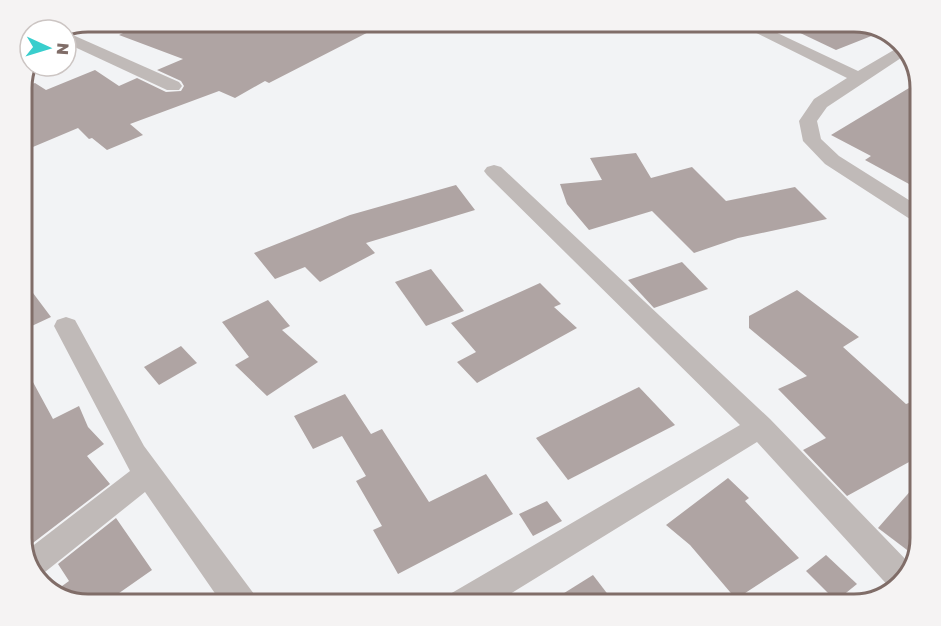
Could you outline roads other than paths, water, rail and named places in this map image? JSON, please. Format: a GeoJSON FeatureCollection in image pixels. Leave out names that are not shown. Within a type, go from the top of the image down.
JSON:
{"type":"FeatureCollection","features":[{"type":"Feature","properties":{"kind":"street"},"geometry":{"type":"LineString","coordinates":[[763,32],[860,78]]}},
{"type":"Feature","properties":{"kind":"street"},"geometry":{"type":"LineString","coordinates":[[78,43],[173,86]]}},
{"type":"Feature","properties":{"kind":"street"},"geometry":{"type":"LineString","coordinates":[[78,51],[87,48]]}},
{"type":"Feature","properties":{"kind":"street"},"geometry":{"type":"LineString","coordinates":[[898,53],[820,103],[808,121],[812,141],[832,160],[910,210]]}},
{"type":"Feature","properties":{"kind":"street"},"geometry":{"type":"LineString","coordinates":[[494,171],[760,427],[897,573]]}},
{"type":"Feature","properties":{"kind":"street"},"geometry":{"type":"LineString","coordinates":[[66,326],[135,454],[234,594]]}},
{"type":"Feature","properties":{"kind":"street"},"geometry":{"type":"LineString","coordinates":[[480,594],[760,427]]}},
{"type":"Feature","properties":{"kind":"street"},"geometry":{"type":"LineString","coordinates":[[37,561],[148,473]]}}]}
